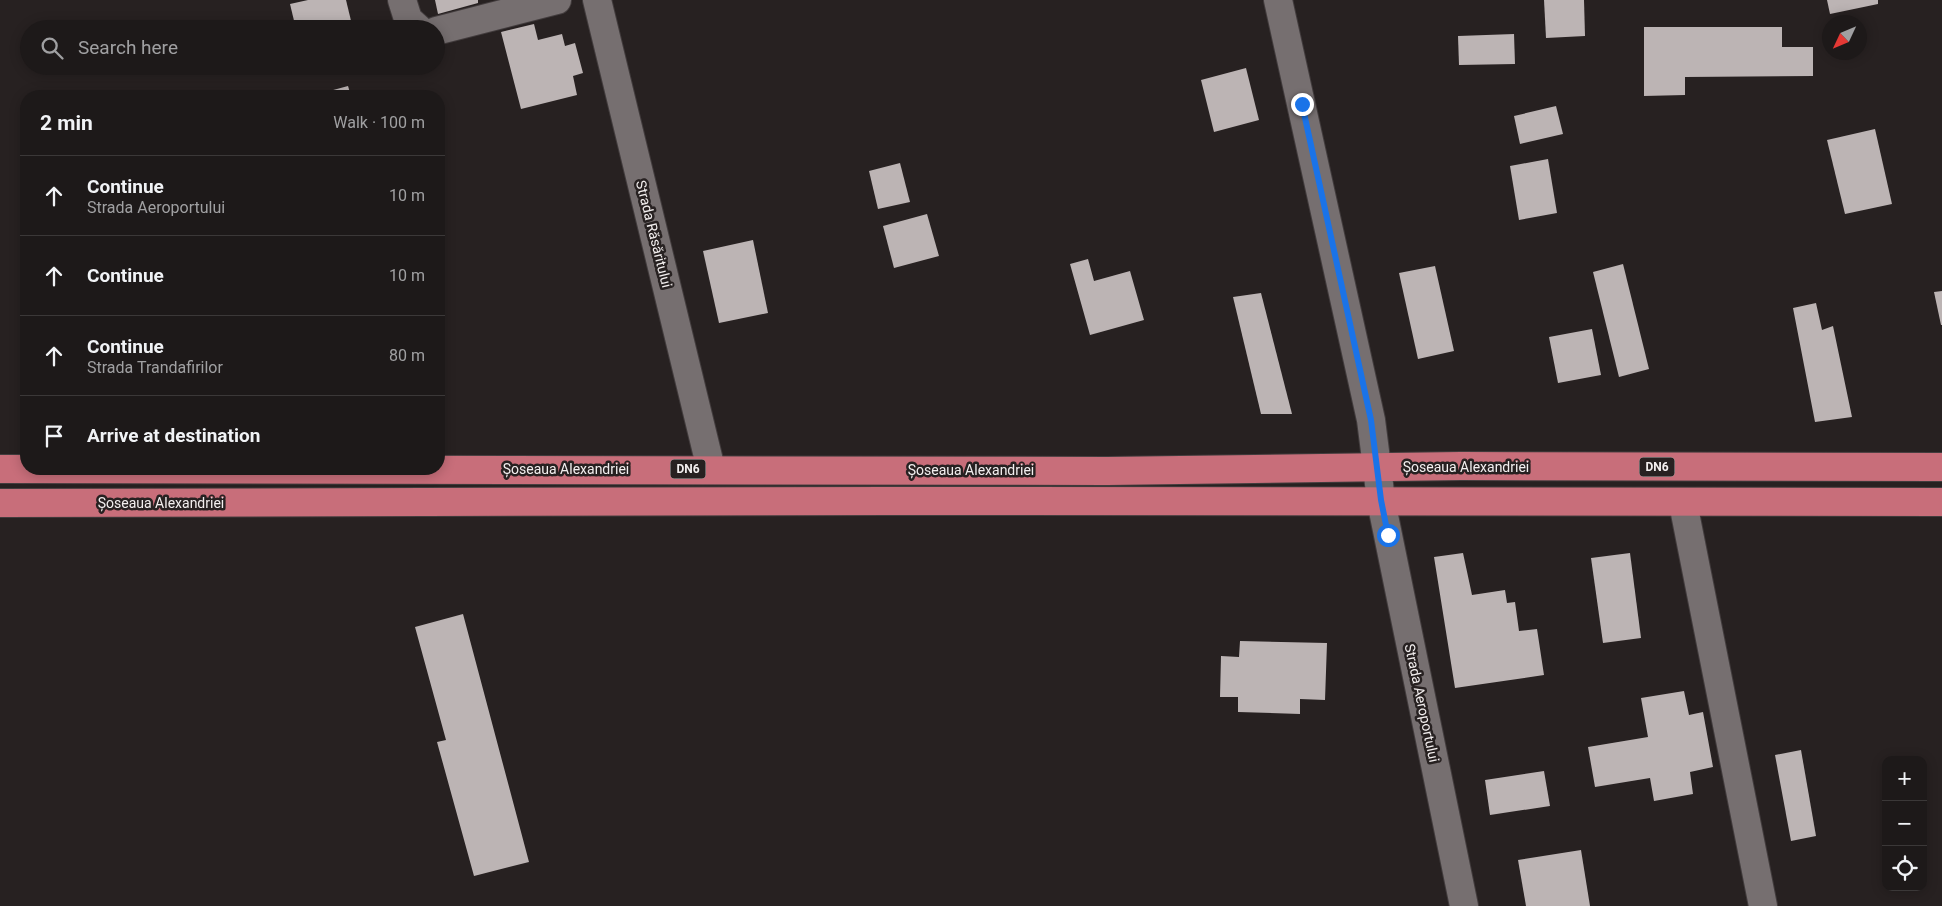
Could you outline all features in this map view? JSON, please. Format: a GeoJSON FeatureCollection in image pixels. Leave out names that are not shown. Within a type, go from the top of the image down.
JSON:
{"type":"FeatureCollection","features":[{"type":"Feature","properties":{"kind":"highway","name":"Șoseaua Alexandriei"},"geometry":{"type":"LineString","coordinates":[[445,469],[1107,471],[1377,467],[1942,467]]}},
{"type":"Feature","properties":{"kind":"highway","name":"Șoseaua Alexandriei"},"geometry":{"type":"LineString","coordinates":[[0,469],[20,469]]}},
{"type":"Feature","properties":{"kind":"highway","name":"Șoseaua Alexandriei"},"geometry":{"type":"LineString","coordinates":[[0,503],[1381,500],[1683,503],[1942,502]]}},
{"type":"Feature","properties":{"kind":"street"},"geometry":{"type":"LineString","coordinates":[[402,0],[408,20]]}},
{"type":"Feature","properties":{"kind":"street"},"geometry":{"type":"LineString","coordinates":[[445,29],[557,0]]}},
{"type":"Feature","properties":{"kind":"street","name":"Strada Răsăritului"},"geometry":{"type":"LineString","coordinates":[[597,0],[711,469]]}},
{"type":"Feature","properties":{"kind":"street","name":"Strada Aeroportului"},"geometry":{"type":"LineString","coordinates":[[1278,0],[1369,411],[1381,500],[1464,906]]}},
{"type":"Feature","properties":{"kind":"street"},"geometry":{"type":"LineString","coordinates":[[1683,503],[1763,906]]}},
{"type":"Feature","properties":{"kind":"building"},"geometry":{"type":"Polygon","coordinates":[[[308,0],[346,0],[351,20],[294,20],[290,4],[308,0]]]}},
{"type":"Feature","properties":{"kind":"building"},"geometry":{"type":"Polygon","coordinates":[[[435,0],[478,0],[478,3],[438,14],[435,0]]]}},
{"type":"Feature","properties":{"kind":"building"},"geometry":{"type":"Polygon","coordinates":[[[1544,0],[1584,0],[1585,36],[1546,38],[1544,0]]]}},
{"type":"Feature","properties":{"kind":"building"},"geometry":{"type":"Polygon","coordinates":[[[1827,0],[1878,0],[1878,4],[1830,14],[1827,0]]]}},
{"type":"Feature","properties":{"kind":"building"},"geometry":{"type":"Polygon","coordinates":[[[534,24],[538,40],[562,34],[565,46],[575,43],[583,73],[573,76],[577,95],[521,109],[501,32],[534,24]]]}},
{"type":"Feature","properties":{"kind":"building"},"geometry":{"type":"Polygon","coordinates":[[[1644,27],[1782,27],[1782,47],[1813,47],[1813,76],[1685,77],[1685,95],[1644,96],[1644,27]]]}},
{"type":"Feature","properties":{"kind":"building"},"geometry":{"type":"Polygon","coordinates":[[[1514,34],[1515,64],[1459,65],[1458,36],[1514,34]]]}},
{"type":"Feature","properties":{"kind":"building"},"geometry":{"type":"Polygon","coordinates":[[[1246,68],[1259,120],[1214,132],[1201,80],[1246,68]]]}},
{"type":"Feature","properties":{"kind":"building"},"geometry":{"type":"Polygon","coordinates":[[[348,86],[349,90],[333,90],[348,86]]]}},
{"type":"Feature","properties":{"kind":"building"},"geometry":{"type":"Polygon","coordinates":[[[1556,106],[1563,134],[1520,144],[1514,116],[1556,106]]]}},
{"type":"Feature","properties":{"kind":"building"},"geometry":{"type":"Polygon","coordinates":[[[1875,129],[1892,204],[1845,214],[1827,140],[1875,129]]]}},
{"type":"Feature","properties":{"kind":"building"},"geometry":{"type":"Polygon","coordinates":[[[1548,159],[1557,213],[1519,220],[1510,166],[1548,159]]]}},
{"type":"Feature","properties":{"kind":"building"},"geometry":{"type":"Polygon","coordinates":[[[900,163],[910,202],[878,209],[869,171],[900,163]]]}},
{"type":"Feature","properties":{"kind":"building"},"geometry":{"type":"Polygon","coordinates":[[[927,214],[939,256],[894,268],[883,226],[927,214]]]}},
{"type":"Feature","properties":{"kind":"building"},"geometry":{"type":"Polygon","coordinates":[[[753,240],[768,313],[719,323],[703,251],[753,240]]]}},
{"type":"Feature","properties":{"kind":"building"},"geometry":{"type":"Polygon","coordinates":[[[1088,259],[1094,281],[1130,271],[1144,320],[1090,335],[1070,264],[1088,259]]]}},
{"type":"Feature","properties":{"kind":"building"},"geometry":{"type":"Polygon","coordinates":[[[1623,264],[1649,369],[1619,377],[1593,272],[1623,264]]]}},
{"type":"Feature","properties":{"kind":"building"},"geometry":{"type":"Polygon","coordinates":[[[1435,266],[1454,351],[1418,359],[1399,273],[1435,266]]]}},
{"type":"Feature","properties":{"kind":"building"},"geometry":{"type":"Polygon","coordinates":[[[1942,291],[1942,325],[1941,325],[1934,292],[1942,291]]]}},
{"type":"Feature","properties":{"kind":"building"},"geometry":{"type":"Polygon","coordinates":[[[1261,293],[1292,414],[1261,414],[1233,297],[1261,293]]]}},
{"type":"Feature","properties":{"kind":"building"},"geometry":{"type":"Polygon","coordinates":[[[1816,303],[1822,330],[1833,326],[1852,417],[1815,422],[1793,308],[1816,303]]]}},
{"type":"Feature","properties":{"kind":"building"},"geometry":{"type":"Polygon","coordinates":[[[1592,329],[1601,375],[1558,383],[1549,337],[1592,329]]]}},
{"type":"Feature","properties":{"kind":"building"},"geometry":{"type":"Polygon","coordinates":[[[1463,553],[1472,595],[1505,590],[1507,603],[1515,602],[1519,631],[1537,629],[1544,675],[1455,688],[1434,557],[1463,553]]]}},
{"type":"Feature","properties":{"kind":"building"},"geometry":{"type":"Polygon","coordinates":[[[1630,553],[1641,638],[1603,643],[1591,558],[1630,553]]]}},
{"type":"Feature","properties":{"kind":"building"},"geometry":{"type":"Polygon","coordinates":[[[463,614],[529,862],[474,876],[437,742],[446,740],[415,627],[463,614]]]}},
{"type":"Feature","properties":{"kind":"building"},"geometry":{"type":"Polygon","coordinates":[[[1240,641],[1327,643],[1325,700],[1300,699],[1300,714],[1238,712],[1238,697],[1220,697],[1221,656],[1239,657],[1240,641]]]}},
{"type":"Feature","properties":{"kind":"building"},"geometry":{"type":"Polygon","coordinates":[[[1684,691],[1689,715],[1703,712],[1713,767],[1690,772],[1693,794],[1654,801],[1650,778],[1595,787],[1588,747],[1648,737],[1641,698],[1684,691]]]}},
{"type":"Feature","properties":{"kind":"building"},"geometry":{"type":"Polygon","coordinates":[[[1801,750],[1816,836],[1791,841],[1775,755],[1801,750]]]}},
{"type":"Feature","properties":{"kind":"building"},"geometry":{"type":"Polygon","coordinates":[[[1544,771],[1550,806],[1490,815],[1485,780],[1544,771]]]}},
{"type":"Feature","properties":{"kind":"building"},"geometry":{"type":"Polygon","coordinates":[[[1581,850],[1590,906],[1526,906],[1518,860],[1581,850]]]}},
{"type":"Feature","properties":{"kind":"route"},"geometry":{"type":"LineString","coordinates":[[1302,104],[1371,420],[1381,500],[1388,535]]}}]}
